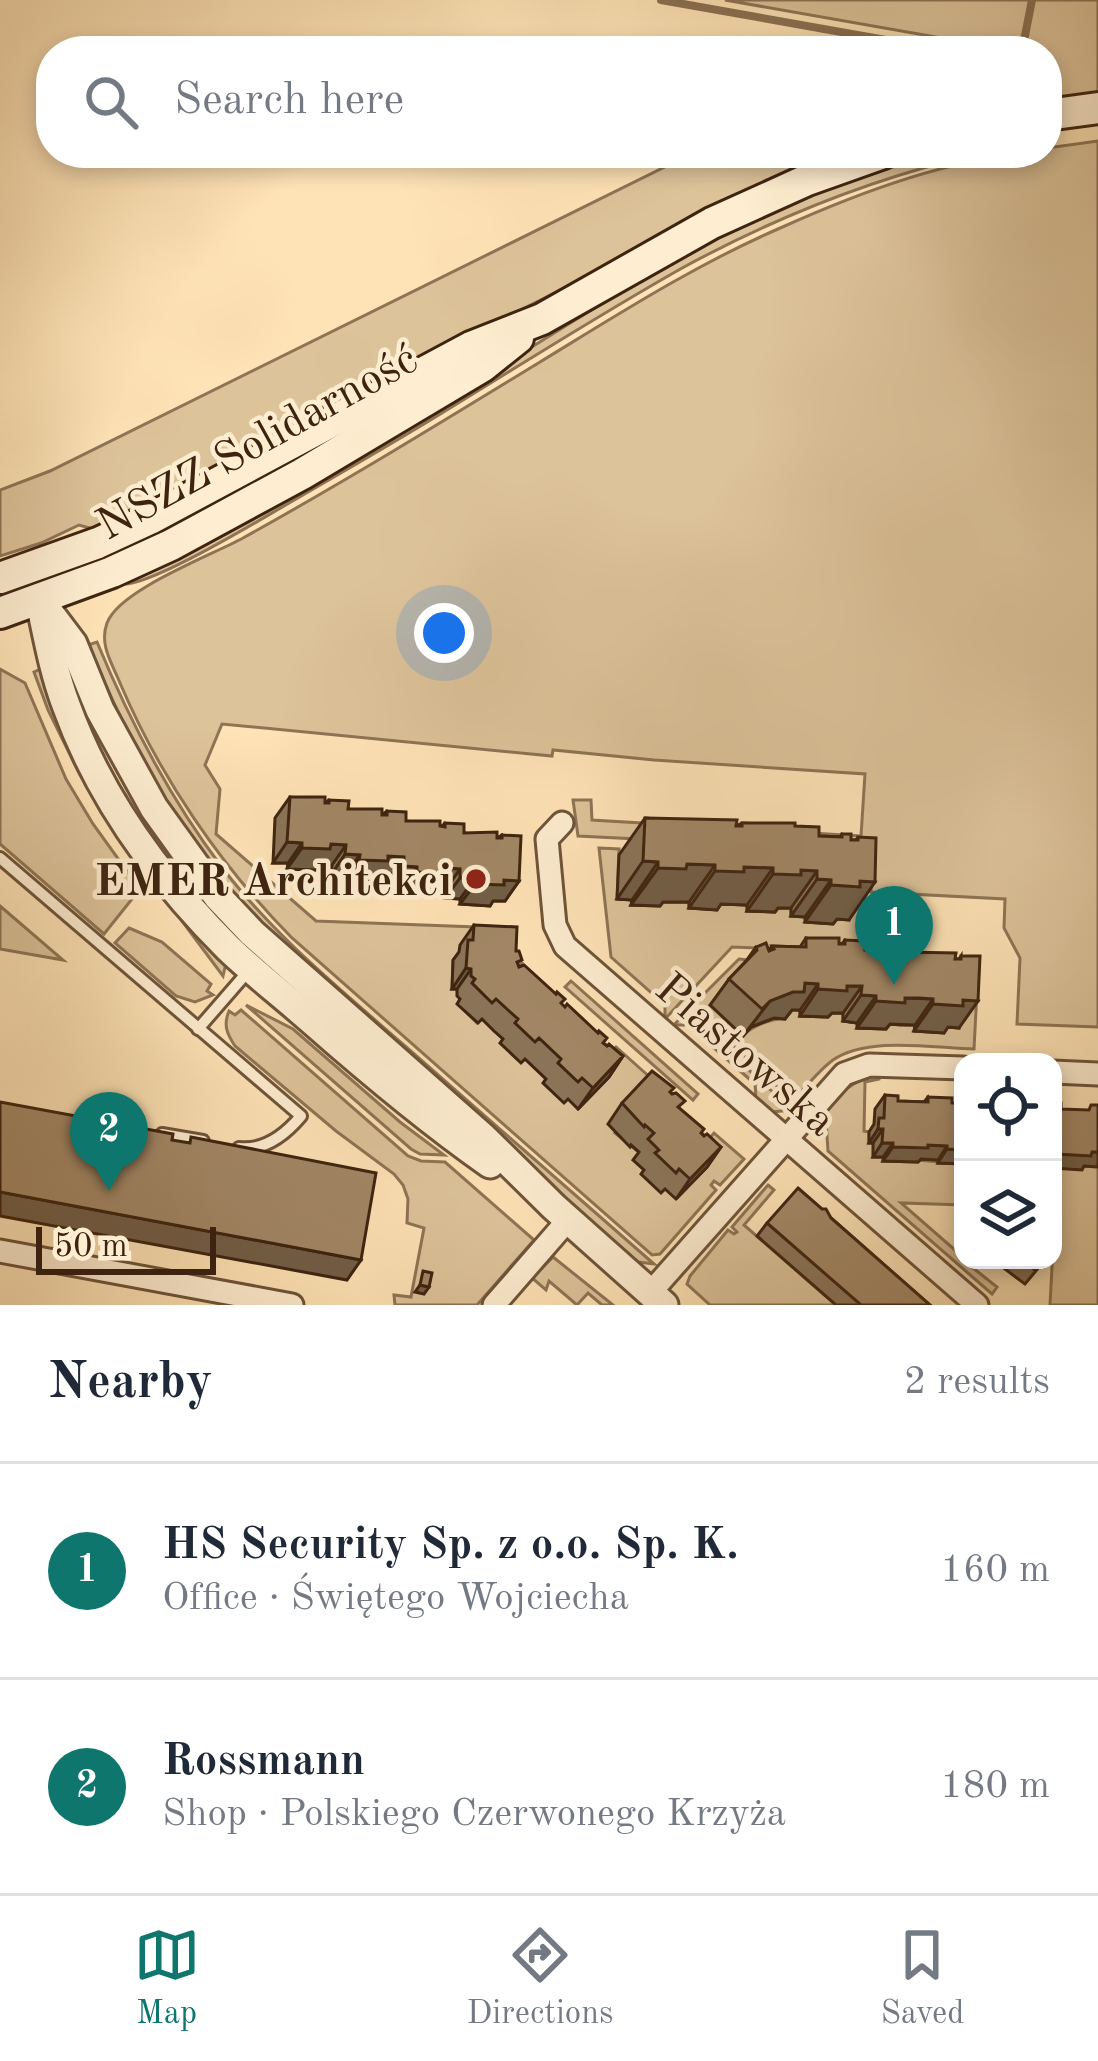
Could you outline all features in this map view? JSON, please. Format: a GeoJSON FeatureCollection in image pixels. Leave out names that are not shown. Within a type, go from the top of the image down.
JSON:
{"type":"FeatureCollection","features":[{"type":"Feature","properties":{"kind":"main road"},"geometry":{"type":"LineString","coordinates":[[1062,113],[1098,108]]}},
{"type":"Feature","properties":{"kind":"main road","name":"NSZZ Solidarność"},"geometry":{"type":"LineString","coordinates":[[14,574],[150,519],[472,346],[542,319],[728,215],[841,168]]}},
{"type":"Feature","properties":{"kind":"main road","name":"NSZZ Solidarność"},"geometry":{"type":"LineString","coordinates":[[0,613],[112,572],[237,511],[483,366],[542,319]]}},
{"type":"Feature","properties":{"kind":"street"},"geometry":{"type":"LineString","coordinates":[[14,574],[73,644],[100,710],[154,808],[259,958],[483,1137],[657,1299],[834,1084],[857,1068],[884,1064],[954,1068]]}},
{"type":"Feature","properties":{"kind":"street","name":"Piastowska"},"geometry":{"type":"LineString","coordinates":[[562,824],[547,839],[555,925],[565,946],[977,1305]]}},
{"type":"Feature","properties":{"kind":"street"},"geometry":{"type":"LineString","coordinates":[[1062,1072],[1098,1074]]}},
{"type":"Feature","properties":{"kind":"street"},"geometry":{"type":"LineString","coordinates":[[494,1305],[561,1214]]}},
{"type":"Feature","properties":{"kind":"street"},"geometry":{"type":"LineString","coordinates":[[0,1251],[292,1305]]}},
{"type":"Feature","properties":{"kind":"lane"},"geometry":{"type":"LineString","coordinates":[[0,858],[301,1116],[280,1137],[246,1149],[157,1132]]}},
{"type":"Feature","properties":{"kind":"lane"},"geometry":{"type":"LineString","coordinates":[[198,1029],[259,958]]}},
{"type":"Feature","properties":{"kind":"shaded area"},"geometry":{"type":"Polygon","coordinates":[[[725,0],[1098,0],[1098,93],[1062,98],[1062,36],[930,36],[725,0]]]}},
{"type":"Feature","properties":{"kind":"shaded area"},"geometry":{"type":"Polygon","coordinates":[[[1098,141],[1098,1027],[1017,1024],[1020,958],[1004,928],[1005,899],[871,892],[871,861],[800,847],[578,836],[573,800],[591,800],[592,820],[861,836],[865,774],[553,750],[552,756],[222,724],[205,765],[220,789],[216,834],[316,921],[503,928],[522,963],[508,980],[453,961],[452,988],[457,989],[458,1004],[477,1023],[482,1019],[521,1062],[525,1059],[547,1080],[597,1066],[616,1047],[671,1096],[615,1133],[640,1153],[634,1160],[644,1170],[694,1156],[714,1133],[744,1159],[720,1185],[714,1181],[711,1185],[716,1190],[660,1254],[652,1255],[266,910],[216,850],[154,752],[108,654],[107,623],[147,586],[281,517],[657,291],[747,243],[841,202],[945,168],[1062,168],[1062,146],[1098,141]]]}},
{"type":"Feature","properties":{"kind":"shaded area"},"geometry":{"type":"Polygon","coordinates":[[[663,168],[802,168],[729,198],[386,378],[195,487],[93,529],[79,525],[0,556],[0,490],[50,471],[663,168]]]}},
{"type":"Feature","properties":{"kind":"shaded area"},"geometry":{"type":"Polygon","coordinates":[[[890,168],[925,168],[866,186],[719,248],[228,539],[155,575],[122,584],[432,409],[712,240],[815,193],[890,168]]]}},
{"type":"Feature","properties":{"kind":"shaded area"},"geometry":{"type":"Polygon","coordinates":[[[97,642],[168,786],[221,866],[263,915],[332,983],[654,1264],[638,1262],[606,1235],[324,987],[237,900],[197,849],[145,765],[88,645],[97,642]]]}},
{"type":"Feature","properties":{"kind":"shaded area"},"geometry":{"type":"Polygon","coordinates":[[[43,668],[226,963],[223,976],[105,818],[48,710],[34,672],[43,668]]]}},
{"type":"Feature","properties":{"kind":"shaded area"},"geometry":{"type":"Polygon","coordinates":[[[0,669],[25,683],[66,779],[140,889],[104,934],[0,844],[0,669]]]}},
{"type":"Feature","properties":{"kind":"shaded area"},"geometry":{"type":"Polygon","coordinates":[[[599,848],[619,849],[617,898],[632,900],[632,905],[689,902],[689,908],[747,905],[747,911],[774,912],[775,908],[791,908],[791,916],[849,898],[865,898],[863,952],[732,947],[665,1019],[665,1005],[611,957],[599,848]]]}},
{"type":"Feature","properties":{"kind":"shaded area"},"geometry":{"type":"Polygon","coordinates":[[[0,906],[63,960],[0,949],[0,906]]]}},
{"type":"Feature","properties":{"kind":"shaded area"},"geometry":{"type":"Polygon","coordinates":[[[129,928],[162,942],[211,984],[207,991],[213,995],[195,1002],[176,996],[115,943],[129,928]]]}},
{"type":"Feature","properties":{"kind":"shaded area"},"geometry":{"type":"Polygon","coordinates":[[[739,959],[748,960],[743,1035],[762,1023],[785,1019],[786,1009],[800,1010],[800,1016],[843,1013],[843,1021],[857,1023],[858,1028],[915,1025],[978,971],[974,1049],[864,1048],[833,1060],[793,1101],[691,1007],[739,959]]]}},
{"type":"Feature","properties":{"kind":"shaded area"},"geometry":{"type":"Polygon","coordinates":[[[571,981],[698,1094],[693,1100],[565,987],[571,981]]]}},
{"type":"Feature","properties":{"kind":"shaded area"},"geometry":{"type":"Polygon","coordinates":[[[246,1005],[293,1029],[444,1155],[411,1149],[246,1005]]]}},
{"type":"Feature","properties":{"kind":"shaded area"},"geometry":{"type":"Polygon","coordinates":[[[241,1010],[408,1156],[445,1162],[534,1240],[477,1305],[395,1305],[394,1295],[411,1297],[424,1228],[407,1223],[403,1185],[235,1046],[226,1021],[229,1011],[235,1015],[241,1010]]]}},
{"type":"Feature","properties":{"kind":"shaded area"},"geometry":{"type":"Polygon","coordinates":[[[686,1012],[792,1110],[772,1112],[756,1098],[755,1084],[688,1025],[674,1025],[686,1012]]]}},
{"type":"Feature","properties":{"kind":"shaded area"},"geometry":{"type":"Polygon","coordinates":[[[879,1076],[865,1082],[864,1131],[883,1157],[954,1163],[954,1205],[901,1203],[954,1249],[954,1261],[828,1151],[826,1120],[820,1116],[853,1084],[879,1076]]]}},
{"type":"Feature","properties":{"kind":"shaded area"},"geometry":{"type":"Polygon","coordinates":[[[1062,1167],[1098,1167],[1098,1305],[1050,1305],[1052,1269],[1062,1269],[1062,1167]]]}},
{"type":"Feature","properties":{"kind":"shaded area"},"geometry":{"type":"Polygon","coordinates":[[[768,1185],[774,1190],[744,1225],[836,1305],[710,1305],[687,1284],[728,1230],[737,1232],[732,1227],[768,1185]]]}},
{"type":"Feature","properties":{"kind":"shaded area"},"geometry":{"type":"Polygon","coordinates":[[[553,1257],[613,1305],[602,1305],[588,1293],[577,1305],[549,1281],[546,1290],[532,1278],[553,1257]]]}},
{"type":"Feature","properties":{"kind":"shaded area"},"geometry":{"type":"Polygon","coordinates":[[[963,1269],[974,1269],[997,1287],[992,1294],[963,1269]]]}},
{"type":"Feature","properties":{"kind":"building"},"geometry":{"type":"Polygon","coordinates":[[[290,797],[325,797],[325,803],[349,801],[348,809],[382,809],[382,815],[406,812],[406,821],[440,821],[445,827],[445,823],[464,824],[464,833],[521,836],[519,881],[475,884],[475,878],[460,878],[460,869],[447,868],[447,874],[417,872],[417,867],[404,866],[404,857],[359,860],[360,855],[345,854],[346,845],[302,848],[302,843],[287,842],[290,797]]]}},
{"type":"Feature","properties":{"kind":"building"},"geometry":{"type":"Polygon","coordinates":[[[645,818],[737,820],[736,826],[795,823],[819,827],[819,836],[876,838],[875,882],[860,881],[860,887],[831,885],[831,880],[817,879],[817,871],[773,874],[773,868],[715,871],[715,865],[687,864],[686,869],[658,868],[658,862],[643,861],[645,818]]]}},
{"type":"Feature","properties":{"kind":"building"},"geometry":{"type":"Polygon","coordinates":[[[474,925],[517,927],[519,967],[524,965],[557,992],[565,999],[561,1003],[565,1007],[567,1004],[599,1031],[607,1038],[603,1043],[623,1056],[593,1088],[582,1078],[578,1082],[539,1038],[535,1042],[515,1023],[518,1019],[472,983],[471,969],[466,968],[474,925]]]}},
{"type":"Feature","properties":{"kind":"building"},"geometry":{"type":"Polygon","coordinates":[[[806,938],[839,938],[839,944],[865,941],[865,950],[899,950],[898,956],[903,952],[956,953],[955,959],[980,956],[978,1001],[963,1000],[963,1006],[919,998],[905,998],[905,1003],[876,1001],[876,996],[861,995],[862,986],[847,986],[847,991],[805,983],[804,992],[770,1001],[762,1009],[729,979],[756,947],[766,943],[769,951],[772,946],[806,947],[806,938]]]}},
{"type":"Feature","properties":{"kind":"building"},"geometry":{"type":"Polygon","coordinates":[[[652,1071],[685,1101],[678,1107],[704,1129],[701,1133],[721,1147],[690,1179],[655,1153],[659,1150],[648,1139],[654,1133],[622,1103],[652,1071]]]}},
{"type":"Feature","properties":{"kind":"building"},"geometry":{"type":"Polygon","coordinates":[[[885,1095],[898,1096],[898,1101],[952,1098],[954,1149],[882,1143],[883,1129],[878,1129],[879,1118],[884,1118],[885,1095]]]}},
{"type":"Feature","properties":{"kind":"building"},"geometry":{"type":"Polygon","coordinates":[[[0,1102],[173,1134],[172,1140],[190,1143],[191,1137],[376,1173],[361,1260],[0,1192],[0,1102]]]}},
{"type":"Feature","properties":{"kind":"building"},"geometry":{"type":"Polygon","coordinates":[[[1098,1105],[1098,1152],[1062,1154],[1062,1109],[1089,1110],[1098,1105]]]}},
{"type":"Feature","properties":{"kind":"building"},"geometry":{"type":"Polygon","coordinates":[[[798,1188],[930,1305],[861,1305],[767,1223],[798,1188]]]}},
{"type":"Feature","properties":{"kind":"building"},"geometry":{"type":"Polygon","coordinates":[[[423,1271],[432,1273],[429,1287],[420,1285],[423,1271]]]}},
{"type":"Feature","properties":{"kind":"waterway"},"geometry":{"type":"LineString","coordinates":[[661,0],[864,36]]}},
{"type":"Feature","properties":{"kind":"waterway"},"geometry":{"type":"LineString","coordinates":[[1025,36],[1032,0]]}},
{"type":"Feature","properties":{"kind":"place","name":"EMER Architekci"},"geometry":{"type":"Point","coordinates":[476,879]}},
{"type":"Feature","properties":{"kind":"place","name":"HS Security Sp. z o.o. Sp. K."},"geometry":{"type":"Point","coordinates":[894,985]}},
{"type":"Feature","properties":{"kind":"place","name":"Rossmann"},"geometry":{"type":"Point","coordinates":[109,1191]}}]}
